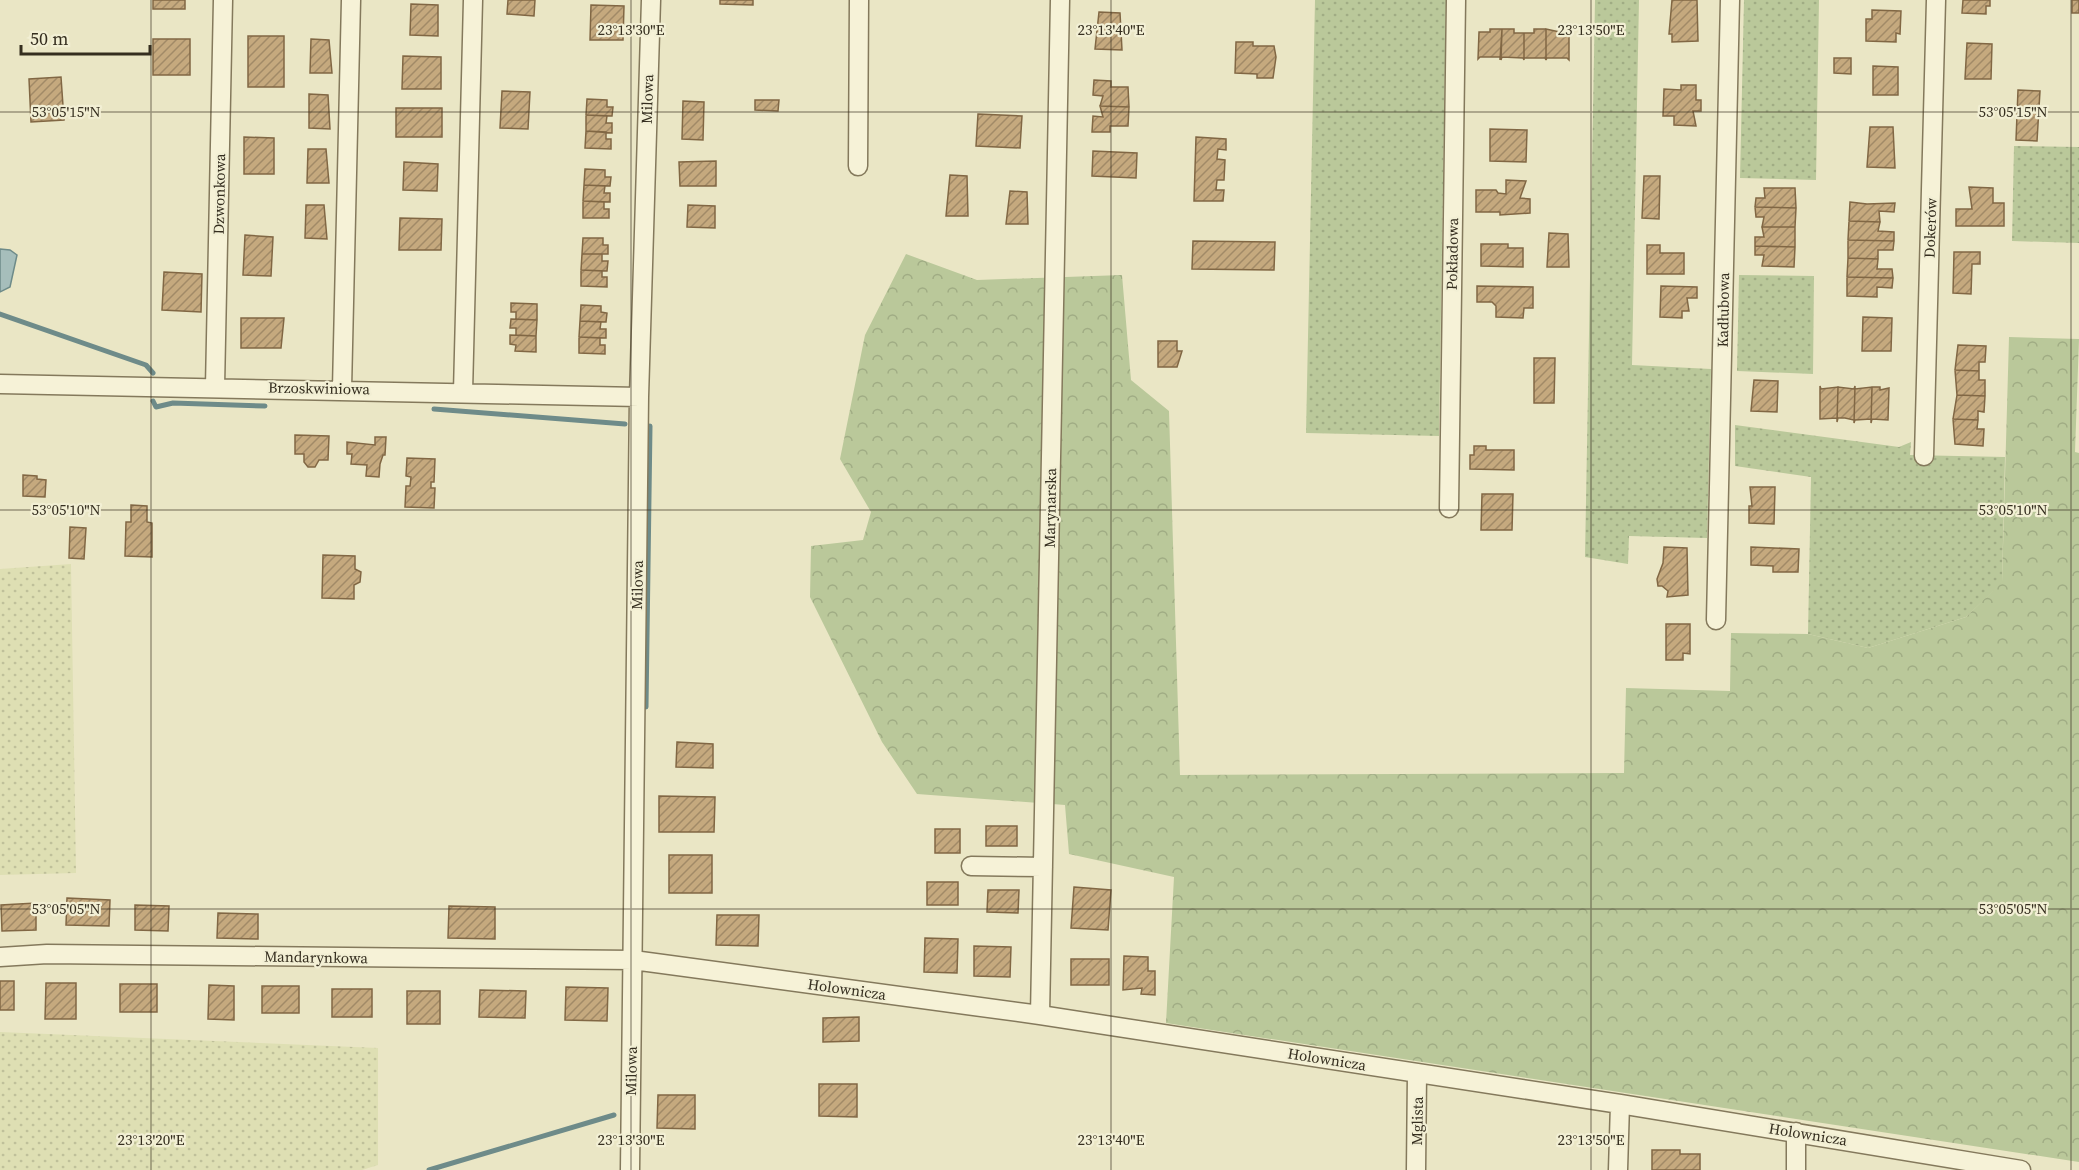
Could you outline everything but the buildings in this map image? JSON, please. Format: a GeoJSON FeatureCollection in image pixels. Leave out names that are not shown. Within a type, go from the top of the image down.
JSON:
{"type":"FeatureCollection","features":[{"type":"Feature","properties":{"kind":"street","name":"Dzwonkowa"},"geometry":{"type":"LineString","coordinates":[[215,387],[224,0]]}},
{"type":"Feature","properties":{"kind":"street"},"geometry":{"type":"LineString","coordinates":[[342,389],[351,0]]}},
{"type":"Feature","properties":{"kind":"street"},"geometry":{"type":"LineString","coordinates":[[463,392],[474,0]]}},
{"type":"Feature","properties":{"kind":"street","name":"Milowa"},"geometry":{"type":"LineString","coordinates":[[630,1170],[639,397],[651,0]]}},
{"type":"Feature","properties":{"kind":"street"},"geometry":{"type":"LineString","coordinates":[[858,165],[859,0]]}},
{"type":"Feature","properties":{"kind":"street","name":"Marynarska"},"geometry":{"type":"LineString","coordinates":[[1040,1015],[1060,0]]}},
{"type":"Feature","properties":{"kind":"street","name":"Pokładowa"},"geometry":{"type":"LineString","coordinates":[[1449,508],[1456,0]]}},
{"type":"Feature","properties":{"kind":"street","name":"Kadłubowa"},"geometry":{"type":"LineString","coordinates":[[1716,620],[1730,0]]}},
{"type":"Feature","properties":{"kind":"street","name":"Dokerów"},"geometry":{"type":"LineString","coordinates":[[1924,456],[1936,0]]}},
{"type":"Feature","properties":{"kind":"street","name":"Brzoskwiniowa"},"geometry":{"type":"LineString","coordinates":[[0,384],[342,389],[639,397]]}},
{"type":"Feature","properties":{"kind":"street"},"geometry":{"type":"LineString","coordinates":[[971,866],[1043,867]]}},
{"type":"Feature","properties":{"kind":"street","name":"Mandarynkowa"},"geometry":{"type":"LineString","coordinates":[[0,957],[47,954],[633,960]]}},
{"type":"Feature","properties":{"kind":"street","name":"Holownicza"},"geometry":{"type":"LineString","coordinates":[[633,960],[1040,1015],[1620,1104],[2021,1169]]}},
{"type":"Feature","properties":{"kind":"street","name":"Mglista"},"geometry":{"type":"LineString","coordinates":[[1416,1170],[1418,1073]]}},
{"type":"Feature","properties":{"kind":"street"},"geometry":{"type":"LineString","coordinates":[[1618,1170],[1620,1104]]}},
{"type":"Feature","properties":{"kind":"street"},"geometry":{"type":"LineString","coordinates":[[1796,1132],[1796,1170]]}},
{"type":"Feature","properties":{"kind":"green space"},"geometry":{"type":"Polygon","coordinates":[[[1315,0],[1446,0],[1439,436],[1306,433],[1315,0]]]}},
{"type":"Feature","properties":{"kind":"green space"},"geometry":{"type":"Polygon","coordinates":[[[1595,0],[1639,0],[1632,365],[1711,369],[1707,538],[1629,536],[1628,564],[1585,557],[1595,0]]]}},
{"type":"Feature","properties":{"kind":"green space"},"geometry":{"type":"Polygon","coordinates":[[[1744,0],[1819,0],[1816,180],[1740,178],[1744,0]]]}},
{"type":"Feature","properties":{"kind":"green space"},"geometry":{"type":"Polygon","coordinates":[[[2014,146],[2079,147],[2079,243],[2012,241],[2014,146]]]}},
{"type":"Feature","properties":{"kind":"green space"},"geometry":{"type":"Polygon","coordinates":[[[906,254],[977,280],[1122,275],[1131,380],[1169,411],[1180,775],[1624,773],[1626,688],[1730,691],[1731,633],[1808,634],[1868,648],[1966,617],[2002,582],[2009,337],[2079,339],[2075,452],[2079,453],[2079,1162],[1166,1023],[1174,877],[1069,854],[1065,805],[917,794],[882,742],[810,597],[811,546],[863,540],[871,512],[840,459],[865,335],[906,254]]]}},
{"type":"Feature","properties":{"kind":"green space"},"geometry":{"type":"Polygon","coordinates":[[[1739,275],[1814,276],[1813,374],[1737,371],[1739,275]]]}},
{"type":"Feature","properties":{"kind":"green space"},"geometry":{"type":"Polygon","coordinates":[[[1735,425],[1899,447],[1911,442],[1910,455],[2005,457],[2002,583],[1966,617],[1868,648],[1808,634],[1811,477],[1735,466],[1735,425]]]}},
{"type":"Feature","properties":{"kind":"green space"},"geometry":{"type":"Polygon","coordinates":[[[71,564],[76,873],[0,875],[0,569],[71,564]]]}},
{"type":"Feature","properties":{"kind":"green space"},"geometry":{"type":"Polygon","coordinates":[[[0,1032],[378,1048],[378,1165],[362,1170],[0,1170],[0,1032]]]}},
{"type":"Feature","properties":{"kind":"water"},"geometry":{"type":"Polygon","coordinates":[[[0,249],[10,250],[17,255],[10,287],[0,292],[0,249]]]}},
{"type":"Feature","properties":{"kind":"waterway"},"geometry":{"type":"LineString","coordinates":[[0,314],[146,365],[153,373]]}},
{"type":"Feature","properties":{"kind":"waterway"},"geometry":{"type":"LineString","coordinates":[[153,401],[156,407],[173,403],[265,406]]}},
{"type":"Feature","properties":{"kind":"waterway"},"geometry":{"type":"LineString","coordinates":[[434,409],[625,424]]}},
{"type":"Feature","properties":{"kind":"waterway"},"geometry":{"type":"LineString","coordinates":[[646,707],[650,426]]}},
{"type":"Feature","properties":{"kind":"waterway"},"geometry":{"type":"LineString","coordinates":[[429,1170],[614,1115]]}}]}
